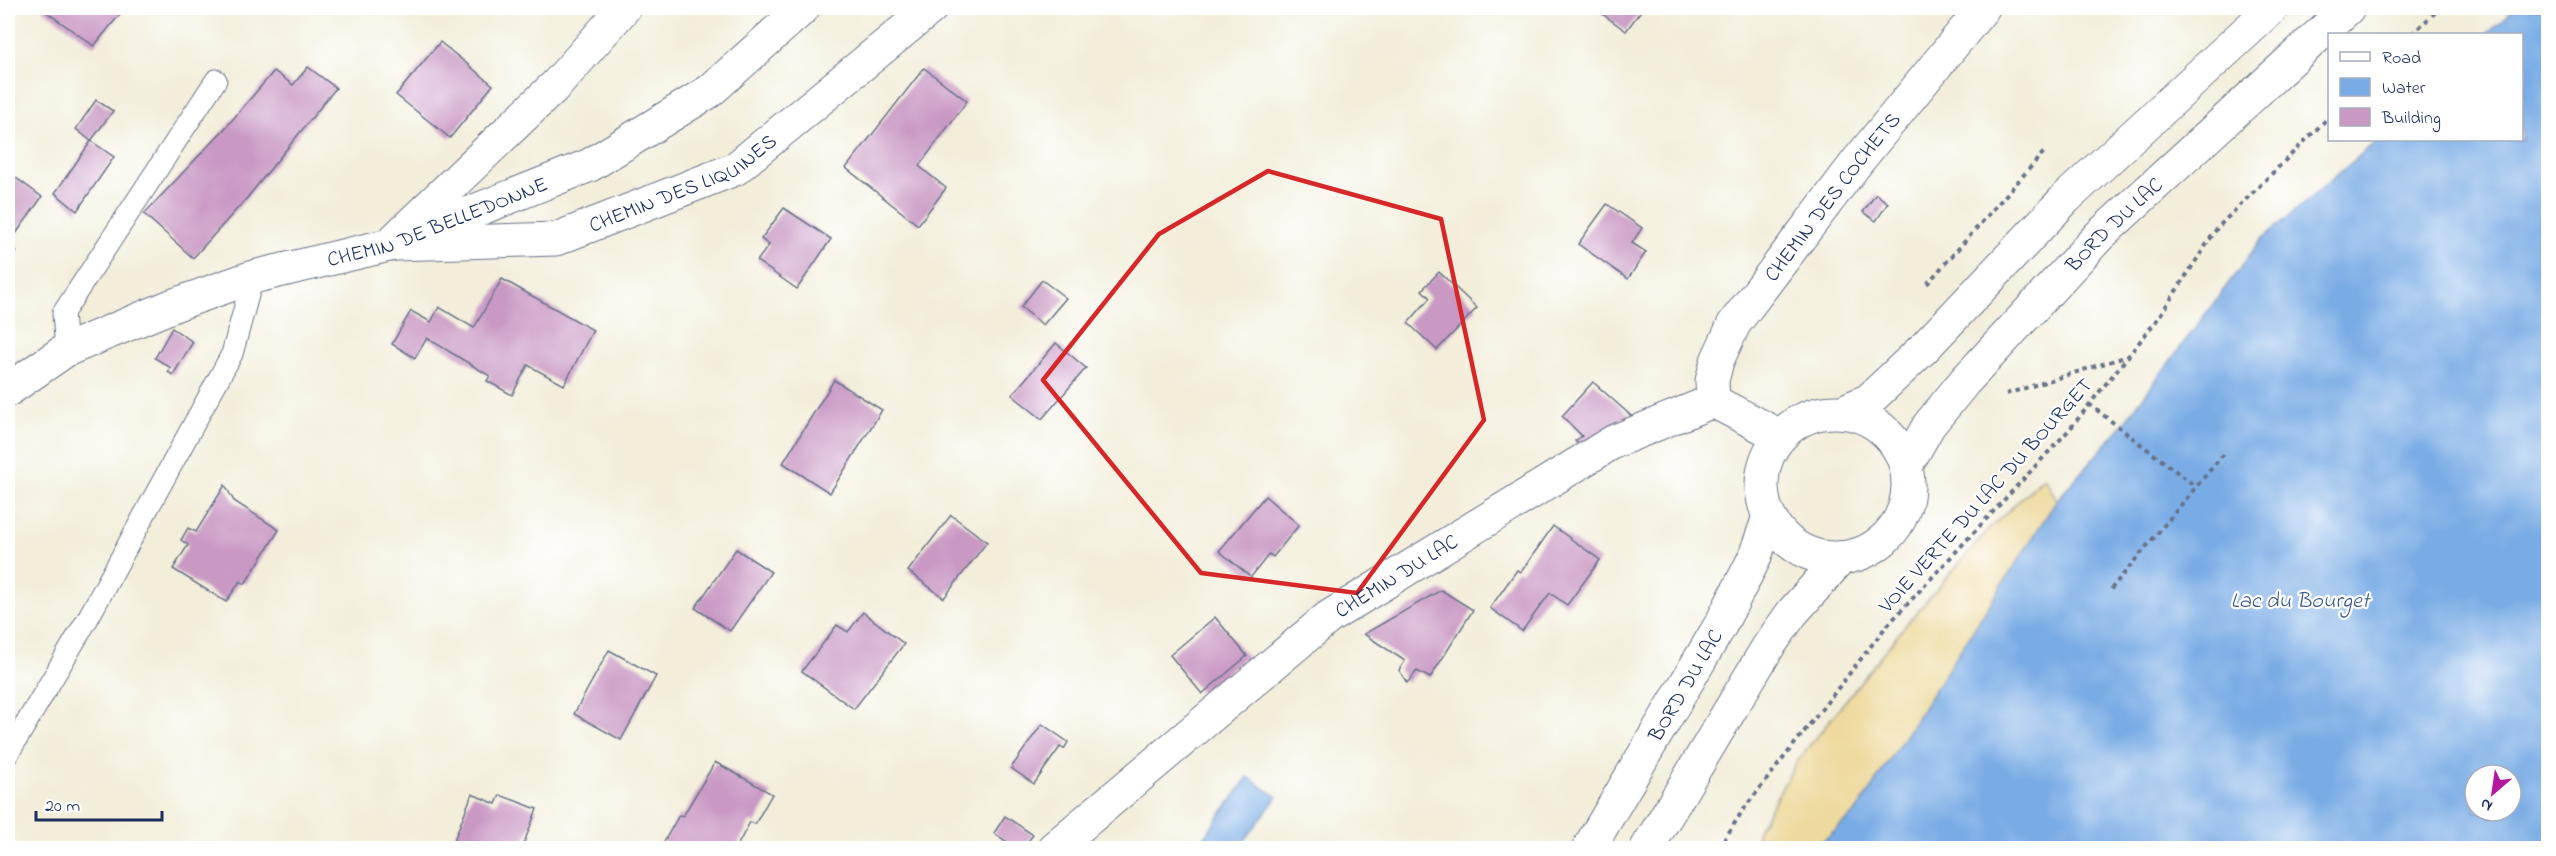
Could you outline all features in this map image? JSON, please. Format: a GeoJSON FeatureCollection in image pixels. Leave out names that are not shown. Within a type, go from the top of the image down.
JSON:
{"type":"FeatureCollection","features":[{"type":"Feature","properties":{"kind":"main road"},"geometry":{"type":"LineString","coordinates":[[389,244],[557,84],[624,8]]}},
{"type":"Feature","properties":{"kind":"main road","name":"CHEMIN DE BELLEDONNE"},"geometry":{"type":"LineString","coordinates":[[8,390],[66,350],[174,305],[253,277],[389,244],[590,165],[710,91],[803,8]]}},
{"type":"Feature","properties":{"kind":"main road","name":"CHEMIN DES LIQUINES"},"geometry":{"type":"LineString","coordinates":[[389,244],[556,239],[735,169],[931,8]]}},
{"type":"Feature","properties":{"kind":"main road","name":"CHEMIN DES COCHETS"},"geometry":{"type":"LineString","coordinates":[[1713,401],[1713,381],[1717,361],[1734,324],[1857,162],[1983,8]]}},
{"type":"Feature","properties":{"kind":"main road"},"geometry":{"type":"LineString","coordinates":[[1842,412],[1869,400],[1924,347],[2066,198],[2272,8]]}},
{"type":"Feature","properties":{"kind":"main road","name":"BORD DU LAC"},"geometry":{"type":"LineString","coordinates":[[1906,466],[1929,425],[1965,381],[2100,235],[2348,8]]}},
{"type":"Feature","properties":{"kind":"main road"},"geometry":{"type":"LineString","coordinates":[[8,408],[35,372]]}},
{"type":"Feature","properties":{"kind":"main road"},"geometry":{"type":"LineString","coordinates":[[1713,401],[1780,436]]}},
{"type":"Feature","properties":{"kind":"main road","name":"CHEMIN DU LAC"},"geometry":{"type":"LineString","coordinates":[[1054,849],[1329,617],[1613,442],[1713,401]]}},
{"type":"Feature","properties":{"kind":"main road"},"geometry":{"type":"LineString","coordinates":[[1842,412],[1867,418],[1896,443],[1906,466],[1911,487],[1905,508],[1893,530],[1875,547],[1841,558],[1824,558],[1800,549],[1784,538],[1769,517],[1761,489],[1767,458],[1780,436],[1800,420],[1820,413],[1842,412]]}},
{"type":"Feature","properties":{"kind":"main road","name":"BORD DU LAC"},"geometry":{"type":"LineString","coordinates":[[1589,849],[1721,624],[1754,559],[1769,517]]}},
{"type":"Feature","properties":{"kind":"main road"},"geometry":{"type":"LineString","coordinates":[[1647,849],[1768,647],[1792,613],[1841,558]]}},
{"type":"Feature","properties":{"kind":"lane"},"geometry":{"type":"LineString","coordinates":[[66,350],[63,313],[216,80]]}},
{"type":"Feature","properties":{"kind":"lane"},"geometry":{"type":"LineString","coordinates":[[8,754],[87,620],[232,354],[253,277]]}},
{"type":"Feature","properties":{"kind":"path"},"geometry":{"type":"LineString","coordinates":[[2413,33],[2440,8]]}},
{"type":"Feature","properties":{"kind":"path","name":"VOIE VERTE DU LAC DU BOURGET"},"geometry":{"type":"LineString","coordinates":[[1719,849],[1743,810],[1885,628],[2069,430],[2157,320],[2218,227],[2328,118]]}},
{"type":"Feature","properties":{"kind":"path"},"geometry":{"type":"LineString","coordinates":[[2070,375],[2126,356]]}},
{"type":"Feature","properties":{"kind":"path"},"geometry":{"type":"LineString","coordinates":[[2089,404],[2195,486]]}},
{"type":"Feature","properties":{"kind":"path"},"geometry":{"type":"LineString","coordinates":[[2111,589],[2226,451]]}},
{"type":"Feature","properties":{"kind":"highlighted area"},"geometry":{"type":"Polygon","coordinates":[[[1268,171],[1441,219],[1484,420],[1357,593],[1201,573],[1043,380],[1159,234],[1268,171]]]}},
{"type":"Feature","properties":{"kind":"sand"},"geometry":{"type":"Polygon","coordinates":[[[2044,477],[2057,500],[1856,812],[1815,848],[1754,848],[1758,830],[1796,763],[1904,627],[1990,528],[2044,477]]]}},
{"type":"Feature","properties":{"kind":"water","name":"Lac du Bourget"},"geometry":{"type":"Polygon","coordinates":[[[2516,8],[2548,8],[2548,848],[1815,848],[1856,812],[2057,500],[2120,428],[2261,240],[2377,141],[2523,141],[2523,33],[2488,33],[2516,8]]]}},
{"type":"Feature","properties":{"kind":"water"},"geometry":{"type":"Polygon","coordinates":[[[1248,777],[1277,797],[1239,848],[1196,848],[1248,777]]]}},
{"type":"Feature","properties":{"kind":"building"},"geometry":{"type":"Polygon","coordinates":[[[41,8],[125,8],[94,46],[41,8]]]}},
{"type":"Feature","properties":{"kind":"building"},"geometry":{"type":"Polygon","coordinates":[[[1594,8],[1643,8],[1626,31],[1594,8]]]}},
{"type":"Feature","properties":{"kind":"building"},"geometry":{"type":"Polygon","coordinates":[[[440,42],[493,85],[450,138],[396,95],[440,42]]]}},
{"type":"Feature","properties":{"kind":"building"},"geometry":{"type":"Polygon","coordinates":[[[308,67],[336,88],[247,198],[193,258],[144,214],[227,126],[274,71],[293,85],[308,67]]]}},
{"type":"Feature","properties":{"kind":"building"},"geometry":{"type":"Polygon","coordinates":[[[924,68],[967,101],[919,166],[946,188],[918,225],[846,168],[924,68]]]}},
{"type":"Feature","properties":{"kind":"building"},"geometry":{"type":"Polygon","coordinates":[[[96,100],[113,111],[91,141],[76,129],[96,100]]]}},
{"type":"Feature","properties":{"kind":"building"},"geometry":{"type":"Polygon","coordinates":[[[91,141],[114,157],[77,211],[55,193],[91,141]]]}},
{"type":"Feature","properties":{"kind":"building"},"geometry":{"type":"Polygon","coordinates":[[[8,172],[42,197],[8,245],[8,172]]]}},
{"type":"Feature","properties":{"kind":"building"},"geometry":{"type":"Polygon","coordinates":[[[1876,194],[1888,203],[1876,221],[1863,212],[1876,194]]]}},
{"type":"Feature","properties":{"kind":"building"},"geometry":{"type":"Polygon","coordinates":[[[1607,204],[1642,228],[1632,243],[1646,252],[1628,279],[1578,244],[1607,204]]]}},
{"type":"Feature","properties":{"kind":"building"},"geometry":{"type":"Polygon","coordinates":[[[784,208],[831,239],[797,289],[757,261],[769,245],[761,239],[784,208]]]}},
{"type":"Feature","properties":{"kind":"building"},"geometry":{"type":"Polygon","coordinates":[[[8,245],[17,251],[8,264],[8,245]]]}},
{"type":"Feature","properties":{"kind":"building"},"geometry":{"type":"Polygon","coordinates":[[[1439,272],[1477,308],[1437,350],[1408,323],[1430,298],[1422,290],[1439,272]]]}},
{"type":"Feature","properties":{"kind":"building"},"geometry":{"type":"Polygon","coordinates":[[[502,279],[593,330],[564,385],[528,365],[512,395],[487,381],[490,376],[427,338],[415,358],[392,344],[411,311],[431,322],[439,307],[474,328],[502,279]]]}},
{"type":"Feature","properties":{"kind":"building"},"geometry":{"type":"Polygon","coordinates":[[[1042,280],[1066,298],[1043,325],[1021,307],[1042,280]]]}},
{"type":"Feature","properties":{"kind":"building"},"geometry":{"type":"Polygon","coordinates":[[[172,328],[193,342],[173,375],[168,372],[171,368],[155,358],[172,328]]]}},
{"type":"Feature","properties":{"kind":"building"},"geometry":{"type":"Polygon","coordinates":[[[1056,343],[1086,368],[1042,419],[1012,395],[1056,343]]]}},
{"type":"Feature","properties":{"kind":"building"},"geometry":{"type":"Polygon","coordinates":[[[834,380],[882,410],[830,493],[783,463],[834,380]]]}},
{"type":"Feature","properties":{"kind":"building"},"geometry":{"type":"Polygon","coordinates":[[[1593,382],[1637,421],[1585,450],[1575,441],[1582,436],[1562,416],[1593,382]]]}},
{"type":"Feature","properties":{"kind":"building"},"geometry":{"type":"Polygon","coordinates":[[[225,485],[234,501],[279,530],[245,584],[240,581],[226,602],[173,569],[188,545],[181,540],[188,528],[196,532],[225,485]]]}},
{"type":"Feature","properties":{"kind":"building"},"geometry":{"type":"Polygon","coordinates":[[[1265,496],[1299,525],[1273,557],[1269,554],[1251,577],[1219,551],[1265,496]]]}},
{"type":"Feature","properties":{"kind":"building"},"geometry":{"type":"Polygon","coordinates":[[[951,515],[987,542],[944,598],[908,571],[951,515]]]}},
{"type":"Feature","properties":{"kind":"building"},"geometry":{"type":"Polygon","coordinates":[[[1553,526],[1600,560],[1567,605],[1550,593],[1522,631],[1490,608],[1517,570],[1521,572],[1553,526]]]}},
{"type":"Feature","properties":{"kind":"building"},"geometry":{"type":"Polygon","coordinates":[[[736,549],[771,572],[730,631],[695,608],[736,549]]]}},
{"type":"Feature","properties":{"kind":"building"},"geometry":{"type":"Polygon","coordinates":[[[1441,590],[1473,610],[1430,678],[1417,671],[1407,683],[1399,670],[1405,661],[1364,634],[1441,590]]]}},
{"type":"Feature","properties":{"kind":"building"},"geometry":{"type":"Polygon","coordinates":[[[863,612],[904,644],[854,709],[802,671],[837,625],[848,632],[863,612]]]}},
{"type":"Feature","properties":{"kind":"building"},"geometry":{"type":"Polygon","coordinates":[[[1215,617],[1247,656],[1202,694],[1170,655],[1215,617]]]}},
{"type":"Feature","properties":{"kind":"building"},"geometry":{"type":"Polygon","coordinates":[[[609,650],[656,676],[621,740],[574,714],[609,650]]]}},
{"type":"Feature","properties":{"kind":"building"},"geometry":{"type":"Polygon","coordinates":[[[1042,724],[1068,742],[1064,749],[1060,747],[1034,784],[1011,768],[1042,724]]]}},
{"type":"Feature","properties":{"kind":"building"},"geometry":{"type":"Polygon","coordinates":[[[715,762],[772,794],[755,824],[750,822],[736,848],[661,847],[679,815],[683,816],[715,762]]]}},
{"type":"Feature","properties":{"kind":"building"},"geometry":{"type":"Polygon","coordinates":[[[472,794],[496,804],[500,795],[537,809],[522,848],[451,848],[472,794]]]}},
{"type":"Feature","properties":{"kind":"building"},"geometry":{"type":"Polygon","coordinates":[[[1005,816],[1033,835],[1023,848],[1016,848],[994,833],[1005,816]]]}}]}
